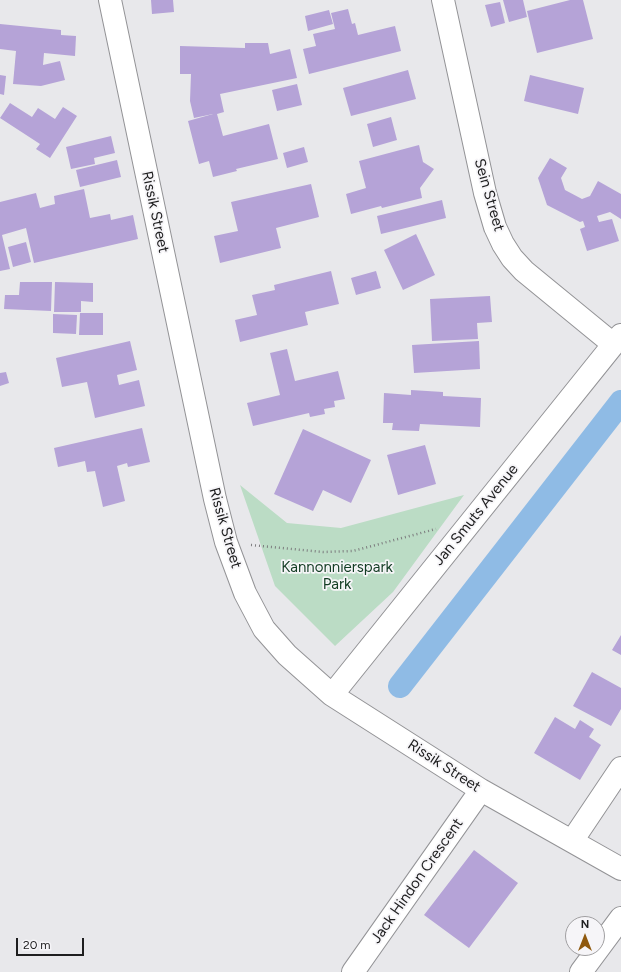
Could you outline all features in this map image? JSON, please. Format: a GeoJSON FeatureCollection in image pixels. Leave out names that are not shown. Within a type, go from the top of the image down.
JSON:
{"type":"FeatureCollection","features":[{"type":"Feature","properties":{"kind":"street","name":"Rissik Street"},"geometry":{"type":"LineString","coordinates":[[110,0],[215,499],[226,542],[245,593],[264,629],[287,655],[332,695],[481,790],[621,869]]}},
{"type":"Feature","properties":{"kind":"street","name":"Sein Street"},"geometry":{"type":"LineString","coordinates":[[443,0],[485,193],[495,227],[503,244],[512,258],[524,271],[617,340]]}},
{"type":"Feature","properties":{"kind":"street","name":"Jan Smuts Avenue"},"geometry":{"type":"LineString","coordinates":[[332,695],[617,340]]}},
{"type":"Feature","properties":{"kind":"street"},"geometry":{"type":"LineString","coordinates":[[572,841],[621,768]]}},
{"type":"Feature","properties":{"kind":"street","name":"Jack Hindon Crescent"},"geometry":{"type":"LineString","coordinates":[[353,972],[481,790]]}},
{"type":"Feature","properties":{"kind":"street"},"geometry":{"type":"LineString","coordinates":[[582,972],[621,918]]}},
{"type":"Feature","properties":{"kind":"path"},"geometry":{"type":"LineString","coordinates":[[226,542],[323,552],[353,551],[436,529]]}},
{"type":"Feature","properties":{"kind":"green space","name":"Kannonnierspark Park"},"geometry":{"type":"Polygon","coordinates":[[[240,485],[287,523],[341,528],[464,495],[393,592],[335,646],[275,586],[240,485]]]}},
{"type":"Feature","properties":{"kind":"building"},"geometry":{"type":"Polygon","coordinates":[[[151,0],[173,0],[174,12],[152,14],[151,0]]]}},
{"type":"Feature","properties":{"kind":"building"},"geometry":{"type":"Polygon","coordinates":[[[503,0],[523,0],[527,17],[509,22],[503,0]]]}},
{"type":"Feature","properties":{"kind":"building"},"geometry":{"type":"Polygon","coordinates":[[[570,0],[583,0],[593,39],[537,53],[527,11],[570,0]]]}},
{"type":"Feature","properties":{"kind":"building"},"geometry":{"type":"Polygon","coordinates":[[[500,2],[505,23],[491,27],[485,5],[500,2]]]}},
{"type":"Feature","properties":{"kind":"building"},"geometry":{"type":"Polygon","coordinates":[[[348,9],[352,24],[355,23],[358,35],[395,26],[401,51],[309,74],[303,49],[316,46],[313,34],[335,29],[331,13],[348,9]]]}},
{"type":"Feature","properties":{"kind":"building"},"geometry":{"type":"Polygon","coordinates":[[[329,10],[333,24],[308,31],[305,16],[329,10]]]}},
{"type":"Feature","properties":{"kind":"building"},"geometry":{"type":"Polygon","coordinates":[[[0,24],[61,30],[61,35],[76,36],[75,56],[44,53],[43,65],[60,61],[65,80],[41,86],[13,84],[16,51],[0,49],[0,24]]]}},
{"type":"Feature","properties":{"kind":"building"},"geometry":{"type":"Polygon","coordinates":[[[245,43],[268,43],[270,54],[290,49],[297,78],[220,94],[224,112],[217,114],[223,136],[269,124],[278,159],[236,169],[237,171],[213,177],[209,161],[199,164],[188,121],[213,114],[194,118],[190,101],[191,74],[180,74],[180,46],[245,48],[245,43]]]}},
{"type":"Feature","properties":{"kind":"building"},"geometry":{"type":"Polygon","coordinates":[[[408,70],[416,99],[351,116],[343,88],[408,70]]]}},
{"type":"Feature","properties":{"kind":"building"},"geometry":{"type":"Polygon","coordinates":[[[0,75],[6,76],[4,95],[0,94],[0,75]]]}},
{"type":"Feature","properties":{"kind":"building"},"geometry":{"type":"Polygon","coordinates":[[[530,75],[584,88],[578,114],[524,101],[530,75]]]}},
{"type":"Feature","properties":{"kind":"building"},"geometry":{"type":"Polygon","coordinates":[[[297,84],[302,105],[277,111],[272,90],[297,84]]]}},
{"type":"Feature","properties":{"kind":"building"},"geometry":{"type":"Polygon","coordinates":[[[10,103],[32,117],[38,108],[55,119],[63,107],[77,116],[50,158],[36,149],[40,144],[0,118],[10,103]]]}},
{"type":"Feature","properties":{"kind":"building"},"geometry":{"type":"Polygon","coordinates":[[[391,117],[397,140],[373,147],[367,124],[391,117]]]}},
{"type":"Feature","properties":{"kind":"building"},"geometry":{"type":"Polygon","coordinates":[[[111,136],[115,153],[94,158],[95,164],[71,169],[66,147],[111,136]]]}},
{"type":"Feature","properties":{"kind":"building"},"geometry":{"type":"Polygon","coordinates":[[[419,145],[423,162],[434,169],[420,188],[422,198],[382,208],[381,206],[351,214],[346,194],[366,188],[359,161],[419,145]]]}},
{"type":"Feature","properties":{"kind":"building"},"geometry":{"type":"Polygon","coordinates":[[[304,147],[308,162],[287,168],[283,153],[304,147]]]}},
{"type":"Feature","properties":{"kind":"building"},"geometry":{"type":"Polygon","coordinates":[[[550,158],[567,168],[561,178],[565,190],[582,199],[590,196],[598,181],[621,194],[621,219],[610,212],[597,216],[599,222],[612,219],[619,241],[587,251],[580,229],[585,227],[583,221],[580,222],[547,205],[538,178],[550,158]]]}},
{"type":"Feature","properties":{"kind":"building"},"geometry":{"type":"Polygon","coordinates":[[[117,160],[121,177],[80,187],[76,170],[117,160]]]}},
{"type":"Feature","properties":{"kind":"building"},"geometry":{"type":"Polygon","coordinates":[[[311,184],[319,217],[276,228],[281,248],[220,263],[214,236],[238,231],[231,202],[311,184]]]}},
{"type":"Feature","properties":{"kind":"building"},"geometry":{"type":"Polygon","coordinates":[[[84,189],[90,218],[110,214],[111,220],[133,215],[138,239],[34,263],[26,228],[2,235],[10,269],[0,271],[0,202],[36,193],[40,208],[55,204],[54,196],[84,189]]]}},
{"type":"Feature","properties":{"kind":"building"},"geometry":{"type":"Polygon","coordinates":[[[442,200],[446,218],[381,234],[377,216],[442,200]]]}},
{"type":"Feature","properties":{"kind":"building"},"geometry":{"type":"Polygon","coordinates":[[[416,234],[435,275],[403,290],[384,250],[416,234]]]}},
{"type":"Feature","properties":{"kind":"building"},"geometry":{"type":"Polygon","coordinates":[[[26,242],[31,262],[13,267],[8,247],[26,242]]]}},
{"type":"Feature","properties":{"kind":"building"},"geometry":{"type":"Polygon","coordinates":[[[331,271],[339,304],[305,312],[308,325],[240,342],[235,320],[257,315],[252,295],[275,290],[274,285],[331,271]]]}},
{"type":"Feature","properties":{"kind":"building"},"geometry":{"type":"Polygon","coordinates":[[[376,271],[381,288],[356,295],[351,278],[376,271]]]}},
{"type":"Feature","properties":{"kind":"building"},"geometry":{"type":"Polygon","coordinates":[[[20,282],[52,282],[51,311],[4,309],[5,295],[19,295],[20,282]]]}},
{"type":"Feature","properties":{"kind":"building"},"geometry":{"type":"Polygon","coordinates":[[[55,282],[93,283],[93,302],[81,301],[81,312],[54,312],[55,282]]]}},
{"type":"Feature","properties":{"kind":"building"},"geometry":{"type":"Polygon","coordinates":[[[490,296],[492,322],[477,323],[478,339],[432,341],[430,299],[490,296]]]}},
{"type":"Feature","properties":{"kind":"building"},"geometry":{"type":"Polygon","coordinates":[[[80,313],[103,313],[103,335],[79,335],[80,313]]]}},
{"type":"Feature","properties":{"kind":"building"},"geometry":{"type":"Polygon","coordinates":[[[53,314],[77,315],[76,334],[53,333],[53,314]]]}},
{"type":"Feature","properties":{"kind":"building"},"geometry":{"type":"Polygon","coordinates":[[[130,341],[137,370],[117,375],[119,385],[139,380],[145,406],[95,418],[87,382],[62,387],[56,358],[130,341]]]}},
{"type":"Feature","properties":{"kind":"building"},"geometry":{"type":"Polygon","coordinates":[[[479,341],[480,369],[414,373],[412,345],[479,341]]]}},
{"type":"Feature","properties":{"kind":"building"},"geometry":{"type":"Polygon","coordinates":[[[287,349],[295,381],[338,371],[345,399],[334,401],[335,407],[324,409],[325,414],[310,417],[309,413],[253,426],[247,403],[280,395],[270,353],[287,349]]]}},
{"type":"Feature","properties":{"kind":"building"},"geometry":{"type":"Polygon","coordinates":[[[6,372],[9,383],[0,386],[0,373],[6,372]]]}},
{"type":"Feature","properties":{"kind":"building"},"geometry":{"type":"Polygon","coordinates":[[[411,390],[443,392],[443,396],[481,398],[480,427],[420,424],[419,431],[392,430],[393,423],[383,423],[384,393],[411,395],[411,390]]]}},
{"type":"Feature","properties":{"kind":"building"},"geometry":{"type":"Polygon","coordinates":[[[142,428],[150,462],[128,467],[127,463],[117,466],[125,501],[103,507],[95,471],[87,472],[85,461],[58,467],[54,448],[142,428]]]}},
{"type":"Feature","properties":{"kind":"building"},"geometry":{"type":"Polygon","coordinates":[[[303,429],[371,460],[351,503],[323,490],[313,511],[274,494],[303,429]]]}},
{"type":"Feature","properties":{"kind":"building"},"geometry":{"type":"Polygon","coordinates":[[[425,445],[436,484],[398,495],[387,455],[425,445]]]}},
{"type":"Feature","properties":{"kind":"building"},"geometry":{"type":"Polygon","coordinates":[[[621,635],[621,655],[612,650],[621,635]]]}},
{"type":"Feature","properties":{"kind":"building"},"geometry":{"type":"Polygon","coordinates":[[[592,672],[621,688],[621,709],[611,726],[573,706],[592,672]]]}},
{"type":"Feature","properties":{"kind":"building"},"geometry":{"type":"Polygon","coordinates":[[[555,717],[575,729],[580,720],[594,729],[589,737],[601,745],[580,780],[534,753],[555,717]]]}},
{"type":"Feature","properties":{"kind":"building"},"geometry":{"type":"Polygon","coordinates":[[[474,850],[518,883],[469,948],[424,915],[474,850]]]}},
{"type":"Feature","properties":{"kind":"waterway"},"geometry":{"type":"LineString","coordinates":[[400,686],[621,402]]}}]}
